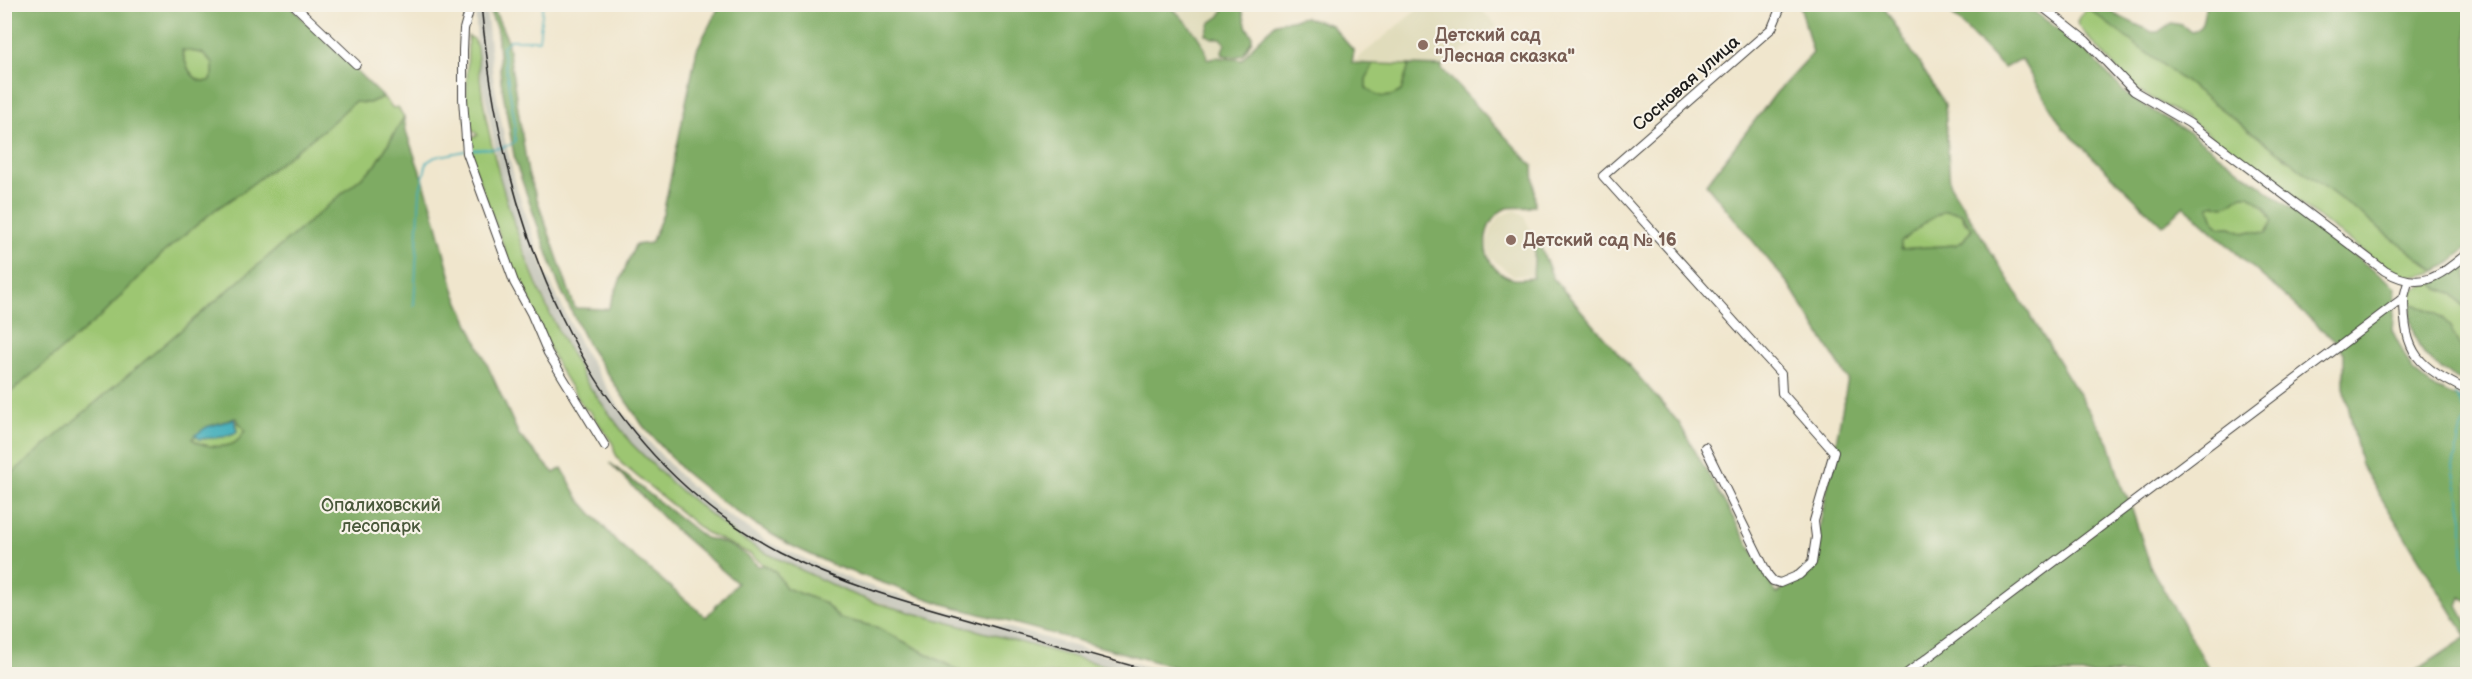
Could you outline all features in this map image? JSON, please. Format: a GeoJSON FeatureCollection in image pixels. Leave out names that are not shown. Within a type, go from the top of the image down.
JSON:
{"type":"FeatureCollection","features":[{"type":"Feature","properties":{"kind":"street"},"geometry":{"type":"LineString","coordinates":[[293,4],[356,64]]}},
{"type":"Feature","properties":{"kind":"street"},"geometry":{"type":"LineString","coordinates":[[471,4],[464,28],[463,99],[467,153],[514,282],[531,313],[548,353],[605,446]]}},
{"type":"Feature","properties":{"kind":"street","name":"Сосновая улица"},"geometry":{"type":"LineString","coordinates":[[1705,447],[1768,575],[1780,583],[1799,575],[1812,563],[1816,537],[1814,521],[1834,452],[1782,393],[1780,374],[1604,176],[1772,28],[1782,4]]}},
{"type":"Feature","properties":{"kind":"street"},"geometry":{"type":"LineString","coordinates":[[2039,4],[2086,41],[2134,91],[2189,123],[2385,271],[2408,282],[2419,282],[2437,276],[2468,253]]}},
{"type":"Feature","properties":{"kind":"street"},"geometry":{"type":"LineString","coordinates":[[2408,282],[2404,297],[2406,331],[2416,357],[2444,379],[2468,391]]}},
{"type":"Feature","properties":{"kind":"street"},"geometry":{"type":"LineString","coordinates":[[1906,675],[2404,297]]}},
{"type":"Feature","properties":{"kind":"shaded area"},"geometry":{"type":"Polygon","coordinates":[[[475,5],[486,5],[493,77],[504,136],[517,189],[546,274],[583,350],[624,414],[681,477],[717,508],[768,542],[854,581],[939,608],[1173,674],[1136,674],[940,621],[847,592],[784,563],[738,537],[670,482],[631,443],[583,378],[581,369],[571,355],[541,292],[511,215],[501,179],[478,60],[475,5]]]}},
{"type":"Feature","properties":{"kind":"shaded area"},"geometry":{"type":"Polygon","coordinates":[[[1112,5],[1245,5],[1230,20],[1254,45],[1242,60],[1211,87],[1112,5]]]}},
{"type":"Feature","properties":{"kind":"shaded area","name":"Детский сад \"Лесная сказка\""},"geometry":{"type":"Polygon","coordinates":[[[1423,5],[1477,5],[1497,26],[1442,66],[1352,63],[1423,5]]]}},
{"type":"Feature","properties":{"kind":"shaded area","name":"Детский сад № 16"},"geometry":{"type":"Polygon","coordinates":[[[1516,210],[1524,216],[1533,236],[1532,275],[1513,276],[1490,257],[1487,243],[1492,228],[1500,216],[1516,210]]]}},
{"type":"Feature","properties":{"kind":"green space"},"geometry":{"type":"Polygon","coordinates":[[[5,5],[289,5],[383,97],[369,103],[354,102],[327,127],[216,209],[164,252],[102,315],[5,397],[5,5]],[[182,50],[193,76],[209,81],[213,74],[213,63],[202,53],[182,50]]]}},
{"type":"Feature","properties":{"kind":"green space"},"geometry":{"type":"Polygon","coordinates":[[[487,5],[492,5],[507,39],[528,173],[575,308],[608,309],[635,245],[651,243],[663,214],[697,49],[720,5],[1170,5],[1198,37],[1207,59],[1215,57],[1242,60],[1276,23],[1305,17],[1331,25],[1354,51],[1352,63],[1374,64],[1366,79],[1366,88],[1379,96],[1387,97],[1401,91],[1409,65],[1442,66],[1442,69],[1533,166],[1535,205],[1504,209],[1492,220],[1488,230],[1486,250],[1495,268],[1514,279],[1533,278],[1537,238],[1553,278],[1679,423],[1777,594],[1813,562],[1848,379],[1789,285],[1706,184],[1776,93],[1813,53],[1800,5],[1878,5],[1885,9],[1945,104],[1950,185],[2109,443],[2123,491],[2129,500],[2151,568],[2212,674],[1200,674],[943,604],[835,566],[790,545],[753,523],[683,471],[643,426],[589,347],[559,286],[515,161],[501,81],[497,30],[487,5]],[[1944,211],[1924,223],[1901,242],[1901,249],[1955,245],[1962,242],[1972,229],[1961,213],[1944,211]]]}},
{"type":"Feature","properties":{"kind":"green space"},"geometry":{"type":"Polygon","coordinates":[[[1226,5],[1241,5],[1247,28],[1252,35],[1252,40],[1243,55],[1235,57],[1223,55],[1225,44],[1221,38],[1212,38],[1206,34],[1210,23],[1220,16],[1226,5]]]}},
{"type":"Feature","properties":{"kind":"green space"},"geometry":{"type":"Polygon","coordinates":[[[1943,5],[2025,5],[2085,49],[2127,95],[2190,133],[2396,287],[2392,330],[2413,371],[2431,386],[2467,402],[2468,602],[2461,597],[2458,606],[2467,623],[2467,637],[2361,465],[2344,387],[2344,353],[2338,344],[2184,206],[2163,226],[2063,128],[2021,59],[2004,68],[1943,5]],[[2242,195],[2227,205],[2209,206],[2215,223],[2220,227],[2230,227],[2244,233],[2251,231],[2266,233],[2273,221],[2265,207],[2249,195],[2242,195]]]}},
{"type":"Feature","properties":{"kind":"green space"},"geometry":{"type":"Polygon","coordinates":[[[2083,5],[2112,5],[2112,10],[2116,15],[2152,32],[2158,32],[2171,23],[2182,25],[2191,32],[2201,26],[2206,5],[2467,5],[2467,248],[2436,271],[2083,5]]]}},
{"type":"Feature","properties":{"kind":"green space"},"geometry":{"type":"Polygon","coordinates":[[[2087,7],[2436,271],[2411,276],[2387,269],[2188,119],[2140,92],[2078,26],[2077,22],[2087,7]]]}},
{"type":"Feature","properties":{"kind":"green space"},"geometry":{"type":"Polygon","coordinates":[[[468,36],[474,39],[477,48],[485,110],[499,172],[528,263],[543,299],[583,378],[631,443],[670,482],[738,537],[847,592],[877,603],[1136,674],[1035,674],[1011,669],[1009,674],[965,674],[876,627],[839,618],[825,603],[786,588],[775,571],[750,554],[705,532],[621,463],[613,444],[590,411],[584,408],[560,370],[542,334],[529,297],[517,283],[469,153],[469,138],[478,135],[466,120],[468,36]]]}},
{"type":"Feature","properties":{"kind":"green space"},"geometry":{"type":"Polygon","coordinates":[[[182,49],[202,53],[214,63],[213,74],[209,81],[193,76],[182,49]]]}},
{"type":"Feature","properties":{"kind":"green space"},"geometry":{"type":"Polygon","coordinates":[[[1374,64],[1409,65],[1401,91],[1384,97],[1366,88],[1366,79],[1374,64]]]}},
{"type":"Feature","properties":{"kind":"green space"},"geometry":{"type":"Polygon","coordinates":[[[383,97],[393,108],[398,107],[404,117],[376,165],[5,480],[5,397],[102,315],[164,252],[216,209],[327,127],[354,102],[369,103],[383,97]]]}},
{"type":"Feature","properties":{"kind":"green space","name":"Опалиховский лесопарк"},"geometry":{"type":"Polygon","coordinates":[[[404,117],[406,131],[432,206],[455,293],[519,435],[554,473],[562,468],[579,499],[618,543],[706,617],[737,583],[670,525],[610,463],[705,538],[727,544],[758,566],[764,565],[775,571],[786,588],[825,603],[839,618],[876,627],[965,674],[5,674],[4,480],[376,165],[404,117]],[[236,418],[207,427],[192,439],[209,446],[229,445],[235,443],[245,431],[236,418]]]}},
{"type":"Feature","properties":{"kind":"green space"},"geometry":{"type":"Polygon","coordinates":[[[2242,195],[2249,195],[2265,207],[2273,221],[2266,233],[2251,231],[2244,233],[2230,227],[2220,227],[2215,223],[2209,206],[2227,205],[2242,195]]]}},
{"type":"Feature","properties":{"kind":"green space"},"geometry":{"type":"Polygon","coordinates":[[[1944,211],[1961,213],[1965,222],[1972,228],[1962,242],[1955,245],[1902,249],[1900,242],[1944,211]]]}},
{"type":"Feature","properties":{"kind":"green space"},"geometry":{"type":"Polygon","coordinates":[[[2467,257],[2467,309],[2454,295],[2433,283],[2467,257]]]}},
{"type":"Feature","properties":{"kind":"green space"},"geometry":{"type":"Polygon","coordinates":[[[2433,283],[2454,295],[2467,309],[2467,361],[2449,325],[2437,313],[2413,304],[2410,308],[2413,289],[2433,283]]]}},
{"type":"Feature","properties":{"kind":"green space"},"geometry":{"type":"Polygon","coordinates":[[[2413,304],[2437,313],[2449,325],[2467,361],[2467,384],[2432,362],[2419,347],[2411,321],[2410,312],[2413,304]]]}},
{"type":"Feature","properties":{"kind":"green space"},"geometry":{"type":"Polygon","coordinates":[[[236,418],[245,431],[234,443],[215,446],[202,444],[192,438],[195,435],[200,439],[223,437],[237,432],[236,418]]]}},
{"type":"Feature","properties":{"kind":"green space"},"geometry":{"type":"Polygon","coordinates":[[[2467,637],[2467,674],[2411,674],[2467,637]]]}},
{"type":"Feature","properties":{"kind":"water"},"geometry":{"type":"Polygon","coordinates":[[[234,419],[237,432],[223,437],[200,439],[195,435],[207,427],[234,419]]]}},
{"type":"Feature","properties":{"kind":"waterway"},"geometry":{"type":"LineString","coordinates":[[470,150],[498,148],[515,142],[515,123],[502,47],[510,40],[539,40],[543,4]]}},
{"type":"Feature","properties":{"kind":"waterway"},"geometry":{"type":"LineString","coordinates":[[414,306],[420,190],[427,162],[435,157],[465,151]]}},
{"type":"Feature","properties":{"kind":"waterway"},"geometry":{"type":"LineString","coordinates":[[2463,379],[2468,361]]}},
{"type":"Feature","properties":{"kind":"waterway"},"geometry":{"type":"LineString","coordinates":[[2455,394],[2468,415]]}},
{"type":"Feature","properties":{"kind":"waterway"},"geometry":{"type":"LineString","coordinates":[[2468,417],[2461,429],[2453,467],[2463,518],[2463,565],[2468,573]]}},
{"type":"Feature","properties":{"kind":"railway"},"geometry":{"type":"LineString","coordinates":[[481,4],[491,84],[507,164],[531,243],[562,318],[602,388],[651,451],[710,507],[779,552],[803,564],[852,584],[902,600],[1161,674]]}},
{"type":"Feature","properties":{"kind":"place","name":"Детский сад \"Лесная сказка\""},"geometry":{"type":"Point","coordinates":[1423,45]}},
{"type":"Feature","properties":{"kind":"place","name":"Детский сад № 16"},"geometry":{"type":"Point","coordinates":[1511,240]}}]}
